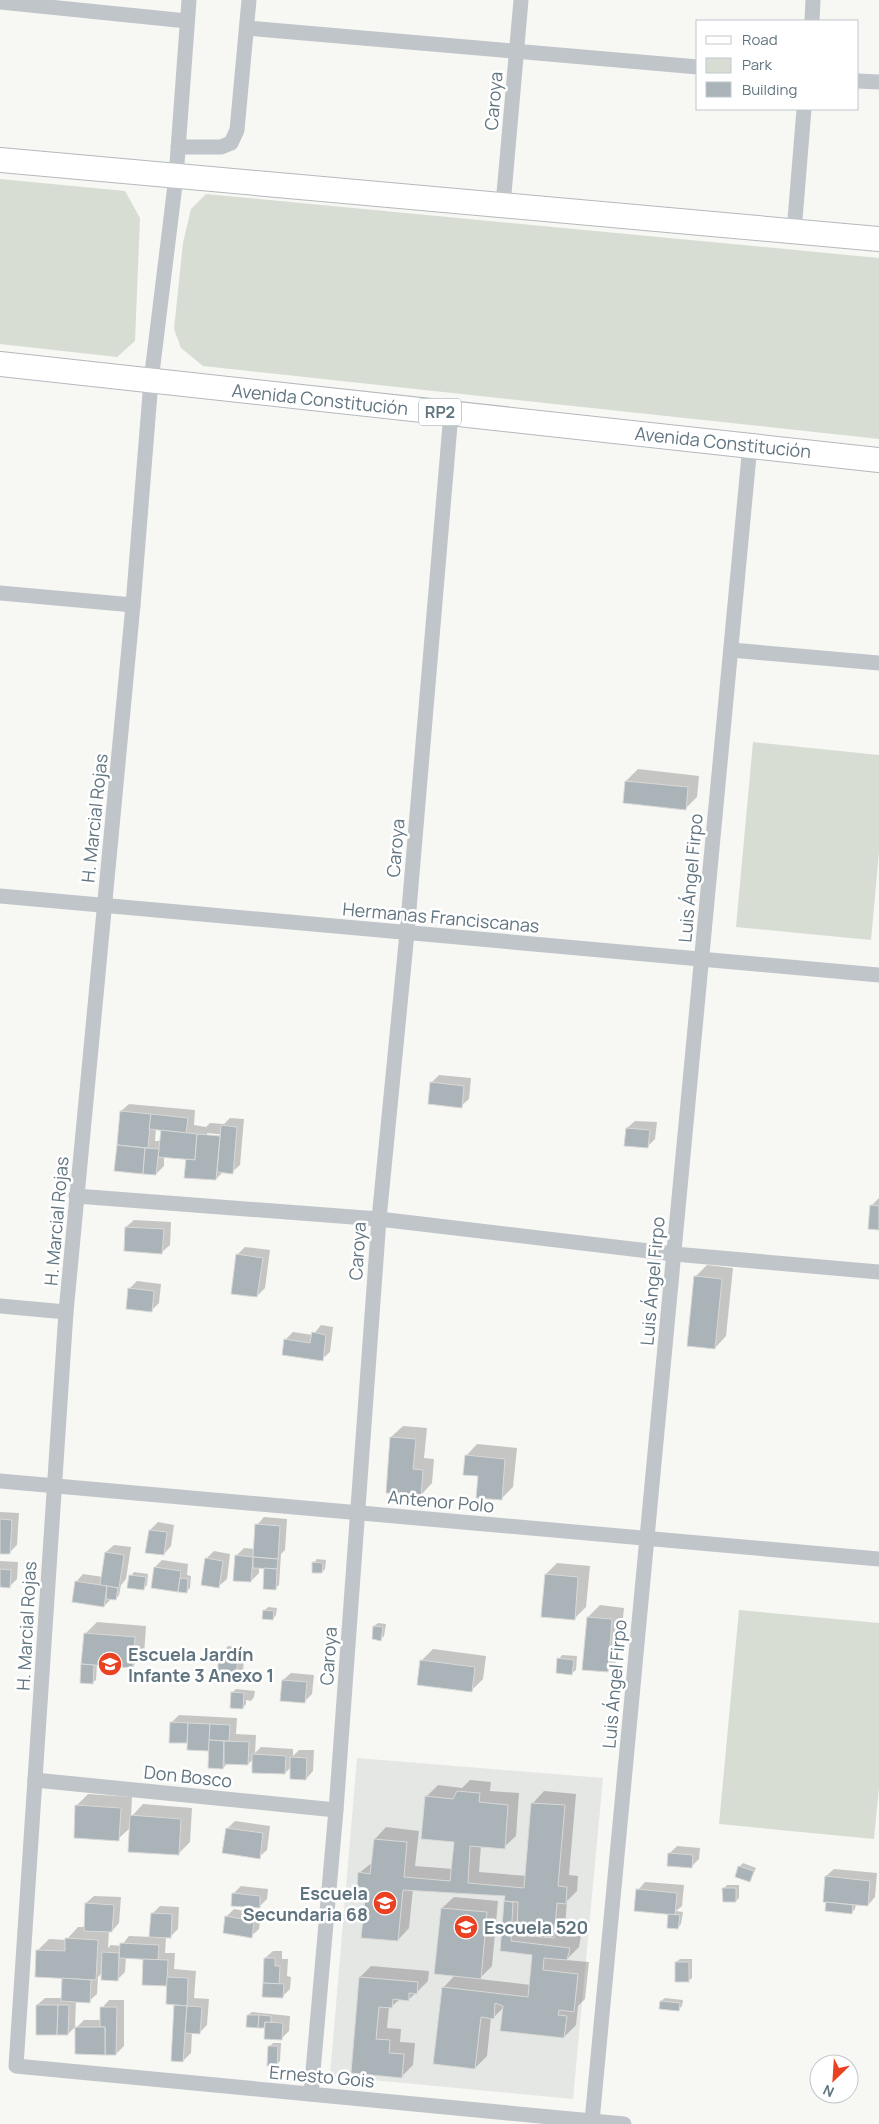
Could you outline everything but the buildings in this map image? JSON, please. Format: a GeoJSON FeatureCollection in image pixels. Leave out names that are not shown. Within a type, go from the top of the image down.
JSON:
{"type":"FeatureCollection","features":[{"type":"Feature","properties":{"kind":"main road"},"geometry":{"type":"LineString","coordinates":[[0,160],[879,239]]}},
{"type":"Feature","properties":{"kind":"main road","name":"Avenida Constitución"},"geometry":{"type":"LineString","coordinates":[[0,364],[879,460]]}},
{"type":"Feature","properties":{"kind":"street"},"geometry":{"type":"LineString","coordinates":[[176,177],[189,0]]}},
{"type":"Feature","properties":{"kind":"street"},"geometry":{"type":"LineString","coordinates":[[178,147],[221,147],[231,143],[237,130],[249,0]]}},
{"type":"Feature","properties":{"kind":"street","name":"Caroya"},"geometry":{"type":"LineString","coordinates":[[503,205],[521,0]]}},
{"type":"Feature","properties":{"kind":"street"},"geometry":{"type":"LineString","coordinates":[[812,20],[813,0]]}},
{"type":"Feature","properties":{"kind":"street"},"geometry":{"type":"LineString","coordinates":[[0,2],[187,21]]}},
{"type":"Feature","properties":{"kind":"street"},"geometry":{"type":"LineString","coordinates":[[247,28],[516,53],[696,67]]}},
{"type":"Feature","properties":{"kind":"street"},"geometry":{"type":"LineString","coordinates":[[859,80],[879,82]]}},
{"type":"Feature","properties":{"kind":"street"},"geometry":{"type":"LineString","coordinates":[[794,232],[804,110]]}},
{"type":"Feature","properties":{"kind":"street","name":"H. Marcial Rojas"},"geometry":{"type":"LineString","coordinates":[[16,2066],[66,1312],[133,606],[151,381],[176,177]]}},
{"type":"Feature","properties":{"kind":"street","name":"Caroya"},"geometry":{"type":"LineString","coordinates":[[311,2094],[336,1810],[379,1219],[452,413]]}},
{"type":"Feature","properties":{"kind":"street","name":"Luis Ángel Firpo"},"geometry":{"type":"LineString","coordinates":[[592,2121],[750,445]]}},
{"type":"Feature","properties":{"kind":"street"},"geometry":{"type":"LineString","coordinates":[[0,593],[133,606]]}},
{"type":"Feature","properties":{"kind":"street"},"geometry":{"type":"LineString","coordinates":[[731,650],[879,663]]}},
{"type":"Feature","properties":{"kind":"street","name":"Hermanas Franciscanas"},"geometry":{"type":"LineString","coordinates":[[0,896],[879,975]]}},
{"type":"Feature","properties":{"kind":"street"},"geometry":{"type":"LineString","coordinates":[[76,1196],[379,1219],[674,1254],[879,1272]]}},
{"type":"Feature","properties":{"kind":"street"},"geometry":{"type":"LineString","coordinates":[[0,1306],[66,1312]]}},
{"type":"Feature","properties":{"kind":"street","name":"Antenor Polo"},"geometry":{"type":"LineString","coordinates":[[0,1481],[879,1559]]}},
{"type":"Feature","properties":{"kind":"street","name":"Don Bosco"},"geometry":{"type":"LineString","coordinates":[[36,1780],[336,1810]]}},
{"type":"Feature","properties":{"kind":"street","name":"Ernesto Gois"},"geometry":{"type":"LineString","coordinates":[[16,2066],[624,2124]]}},
{"type":"Feature","properties":{"kind":"shaded area","name":"Escuela 520"},"geometry":{"type":"Polygon","coordinates":[[[357,1758],[603,1778],[573,2099],[330,2076],[357,1758]]]}},
{"type":"Feature","properties":{"kind":"green space"},"geometry":{"type":"Polygon","coordinates":[[[0,179],[125,191],[140,218],[135,341],[117,357],[0,344],[0,179]]]}},
{"type":"Feature","properties":{"kind":"green space"},"geometry":{"type":"Polygon","coordinates":[[[206,194],[879,258],[879,439],[203,366],[181,348],[174,329],[183,243],[191,209],[206,194]]]}},
{"type":"Feature","properties":{"kind":"green space"},"geometry":{"type":"Polygon","coordinates":[[[753,742],[879,755],[879,852],[871,940],[736,927],[753,742]]]}},
{"type":"Feature","properties":{"kind":"green space"},"geometry":{"type":"Polygon","coordinates":[[[739,1610],[879,1623],[879,1787],[874,1839],[719,1824],[739,1610]]]}},
{"type":"Feature","properties":{"kind":"place","name":"Escuela Jardín Infante 3 Anexo 1"},"geometry":{"type":"Point","coordinates":[110,1664]}},
{"type":"Feature","properties":{"kind":"place","name":"Escuela Secundaria 68"},"geometry":{"type":"Point","coordinates":[385,1903]}},
{"type":"Feature","properties":{"kind":"place","name":"Escuela 520"},"geometry":{"type":"Point","coordinates":[466,1927]}}]}
